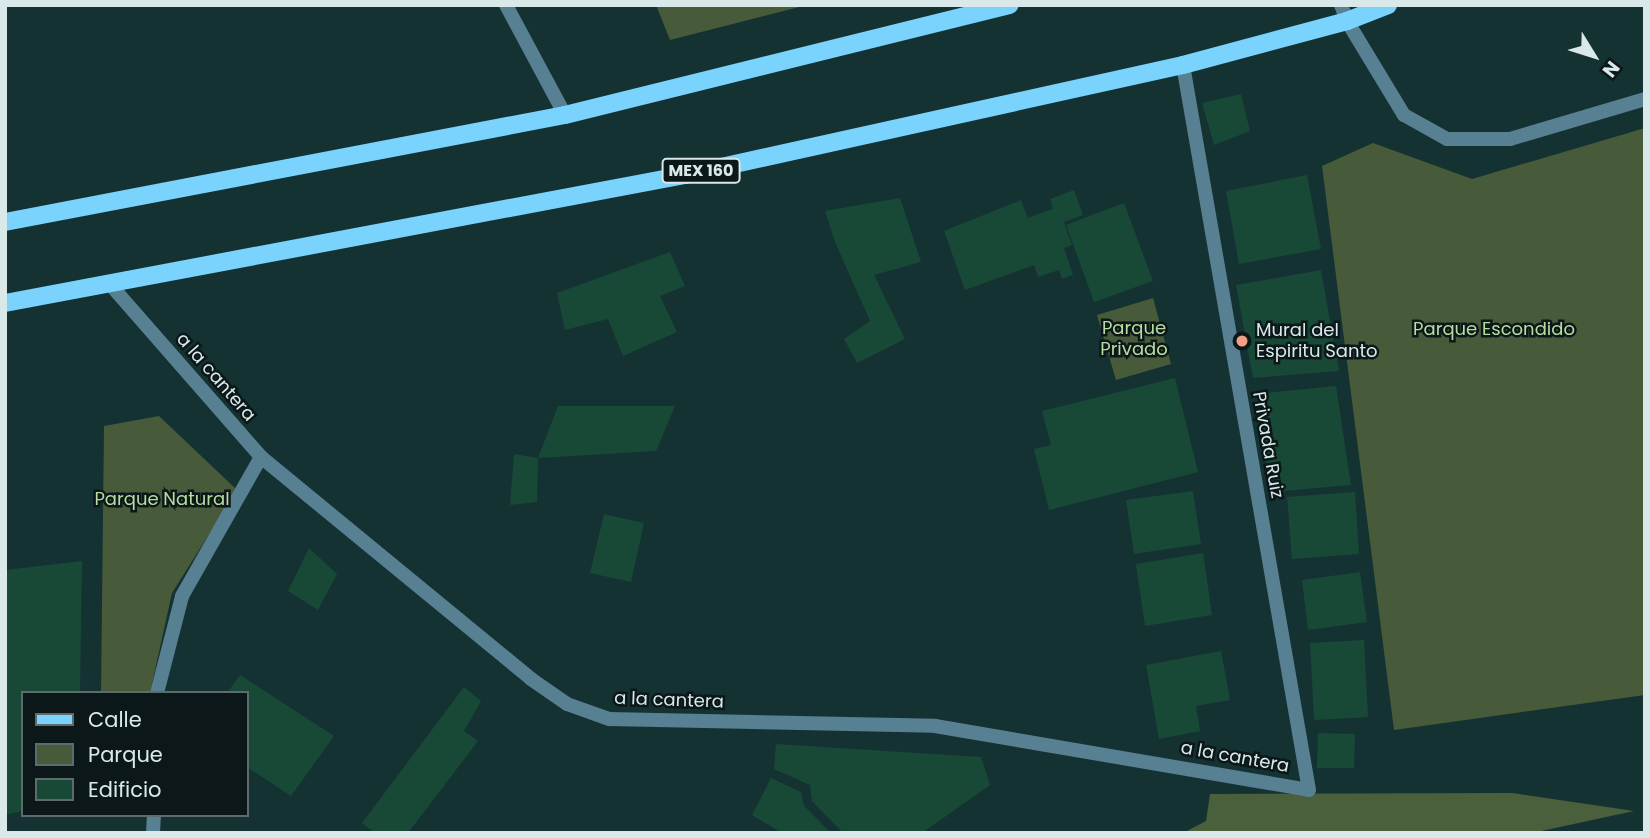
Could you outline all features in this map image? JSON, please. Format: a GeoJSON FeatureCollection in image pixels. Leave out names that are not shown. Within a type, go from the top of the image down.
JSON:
{"type":"FeatureCollection","features":[{"type":"Feature","properties":{"kind":"main road"},"geometry":{"type":"LineString","coordinates":[[5,222],[565,115],[1010,5]]}},
{"type":"Feature","properties":{"kind":"main road","name":"MEX 160"},"geometry":{"type":"LineString","coordinates":[[5,303],[685,175],[1184,65],[1344,13],[1388,5]]}},
{"type":"Feature","properties":{"kind":"street"},"geometry":{"type":"LineString","coordinates":[[506,5],[565,115]]}},
{"type":"Feature","properties":{"kind":"street"},"geometry":{"type":"LineString","coordinates":[[1344,13],[1404,115],[1447,139],[1510,139],[1645,99]]}},
{"type":"Feature","properties":{"kind":"street","name":"Privada Ruiz"},"geometry":{"type":"LineString","coordinates":[[1184,65],[1309,790]]}},
{"type":"Feature","properties":{"kind":"street","name":"a la cantera"},"geometry":{"type":"LineString","coordinates":[[108,282],[261,457],[531,679],[567,704],[609,719],[935,726],[1309,790]]}},
{"type":"Feature","properties":{"kind":"street"},"geometry":{"type":"LineString","coordinates":[[158,691],[182,596],[261,457]]}},
{"type":"Feature","properties":{"kind":"green space"},"geometry":{"type":"Polygon","coordinates":[[[656,5],[807,5],[670,40],[656,5]]]}},
{"type":"Feature","properties":{"kind":"green space","name":"Parque Escondido"},"geometry":{"type":"Polygon","coordinates":[[[1645,128],[1645,695],[1394,730],[1322,166],[1373,143],[1472,179],[1645,128]]]}},
{"type":"Feature","properties":{"kind":"green space","name":"Parque Privado"},"geometry":{"type":"Polygon","coordinates":[[[1153,298],[1171,364],[1116,380],[1097,315],[1153,298]]]}},
{"type":"Feature","properties":{"kind":"green space","name":"Parque Natural"},"geometry":{"type":"Polygon","coordinates":[[[159,416],[237,490],[172,593],[150,691],[101,691],[104,426],[159,416]]]}},
{"type":"Feature","properties":{"kind":"green space"},"geometry":{"type":"Polygon","coordinates":[[[1512,793],[1634,811],[1532,833],[1183,833],[1206,821],[1210,794],[1512,793]]]}},
{"type":"Feature","properties":{"kind":"building"},"geometry":{"type":"Polygon","coordinates":[[[1241,94],[1250,131],[1214,145],[1202,103],[1241,94]]]}},
{"type":"Feature","properties":{"kind":"building"},"geometry":{"type":"Polygon","coordinates":[[[1307,175],[1321,249],[1239,264],[1226,191],[1307,175]]]}},
{"type":"Feature","properties":{"kind":"building"},"geometry":{"type":"Polygon","coordinates":[[[1074,190],[1083,215],[1064,222],[1063,220],[1072,245],[1064,248],[1073,275],[1062,279],[1059,270],[1038,277],[1034,265],[965,290],[944,231],[1021,200],[1028,218],[1053,209],[1050,199],[1074,190]]]}},
{"type":"Feature","properties":{"kind":"building"},"geometry":{"type":"Polygon","coordinates":[[[900,198],[921,262],[874,275],[905,339],[857,363],[844,339],[870,321],[835,242],[825,211],[900,198]]]}},
{"type":"Feature","properties":{"kind":"building"},"geometry":{"type":"Polygon","coordinates":[[[1124,203],[1153,281],[1094,302],[1066,225],[1124,203]]]}},
{"type":"Feature","properties":{"kind":"building"},"geometry":{"type":"Polygon","coordinates":[[[670,252],[685,286],[660,296],[677,332],[623,356],[608,319],[565,330],[557,293],[670,252]]]}},
{"type":"Feature","properties":{"kind":"building"},"geometry":{"type":"Polygon","coordinates":[[[1321,270],[1339,371],[1253,378],[1236,285],[1321,270]]]}},
{"type":"Feature","properties":{"kind":"building"},"geometry":{"type":"Polygon","coordinates":[[[1175,378],[1198,472],[1049,510],[1034,449],[1051,445],[1042,411],[1175,378]]]}},
{"type":"Feature","properties":{"kind":"building"},"geometry":{"type":"Polygon","coordinates":[[[1336,386],[1351,485],[1271,492],[1256,394],[1336,386]]]}},
{"type":"Feature","properties":{"kind":"building"},"geometry":{"type":"Polygon","coordinates":[[[558,406],[675,406],[656,451],[538,458],[558,406]]]}},
{"type":"Feature","properties":{"kind":"building"},"geometry":{"type":"Polygon","coordinates":[[[514,454],[538,458],[537,502],[510,505],[514,454]]]}},
{"type":"Feature","properties":{"kind":"building"},"geometry":{"type":"Polygon","coordinates":[[[1193,491],[1201,544],[1134,554],[1126,500],[1193,491]]]}},
{"type":"Feature","properties":{"kind":"building"},"geometry":{"type":"Polygon","coordinates":[[[1355,492],[1359,554],[1292,559],[1287,497],[1355,492]]]}},
{"type":"Feature","properties":{"kind":"building"},"geometry":{"type":"Polygon","coordinates":[[[604,514],[644,523],[631,582],[590,573],[604,514]]]}},
{"type":"Feature","properties":{"kind":"building"},"geometry":{"type":"Polygon","coordinates":[[[309,548],[337,574],[318,610],[288,591],[309,548]]]}},
{"type":"Feature","properties":{"kind":"building"},"geometry":{"type":"Polygon","coordinates":[[[1203,553],[1212,615],[1145,626],[1136,564],[1203,553]]]}},
{"type":"Feature","properties":{"kind":"building"},"geometry":{"type":"Polygon","coordinates":[[[82,561],[80,691],[21,691],[21,811],[5,815],[5,570],[82,561]]]}},
{"type":"Feature","properties":{"kind":"building"},"geometry":{"type":"Polygon","coordinates":[[[1360,572],[1367,622],[1308,630],[1302,580],[1360,572]]]}},
{"type":"Feature","properties":{"kind":"building"},"geometry":{"type":"Polygon","coordinates":[[[1364,640],[1368,717],[1314,720],[1310,643],[1364,640]]]}},
{"type":"Feature","properties":{"kind":"building"},"geometry":{"type":"Polygon","coordinates":[[[1221,651],[1230,700],[1196,706],[1200,731],[1159,739],[1146,665],[1221,651]]]}},
{"type":"Feature","properties":{"kind":"building"},"geometry":{"type":"Polygon","coordinates":[[[240,675],[334,736],[291,796],[248,768],[248,691],[228,691],[240,675]]]}},
{"type":"Feature","properties":{"kind":"building"},"geometry":{"type":"Polygon","coordinates":[[[464,687],[481,701],[464,731],[478,741],[408,833],[375,833],[362,823],[464,687]]]}},
{"type":"Feature","properties":{"kind":"building"},"geometry":{"type":"Polygon","coordinates":[[[1318,733],[1355,734],[1354,768],[1317,768],[1318,733]]]}},
{"type":"Feature","properties":{"kind":"building"},"geometry":{"type":"Polygon","coordinates":[[[776,744],[981,757],[990,785],[922,833],[843,833],[812,801],[810,785],[774,769],[776,744]]]}},
{"type":"Feature","properties":{"kind":"building"},"geometry":{"type":"Polygon","coordinates":[[[771,778],[801,792],[804,806],[831,833],[782,833],[752,815],[771,778]]]}},
{"type":"Feature","properties":{"kind":"place","name":"Mural del Espiritu Santo"},"geometry":{"type":"Point","coordinates":[1242,341]}}]}
